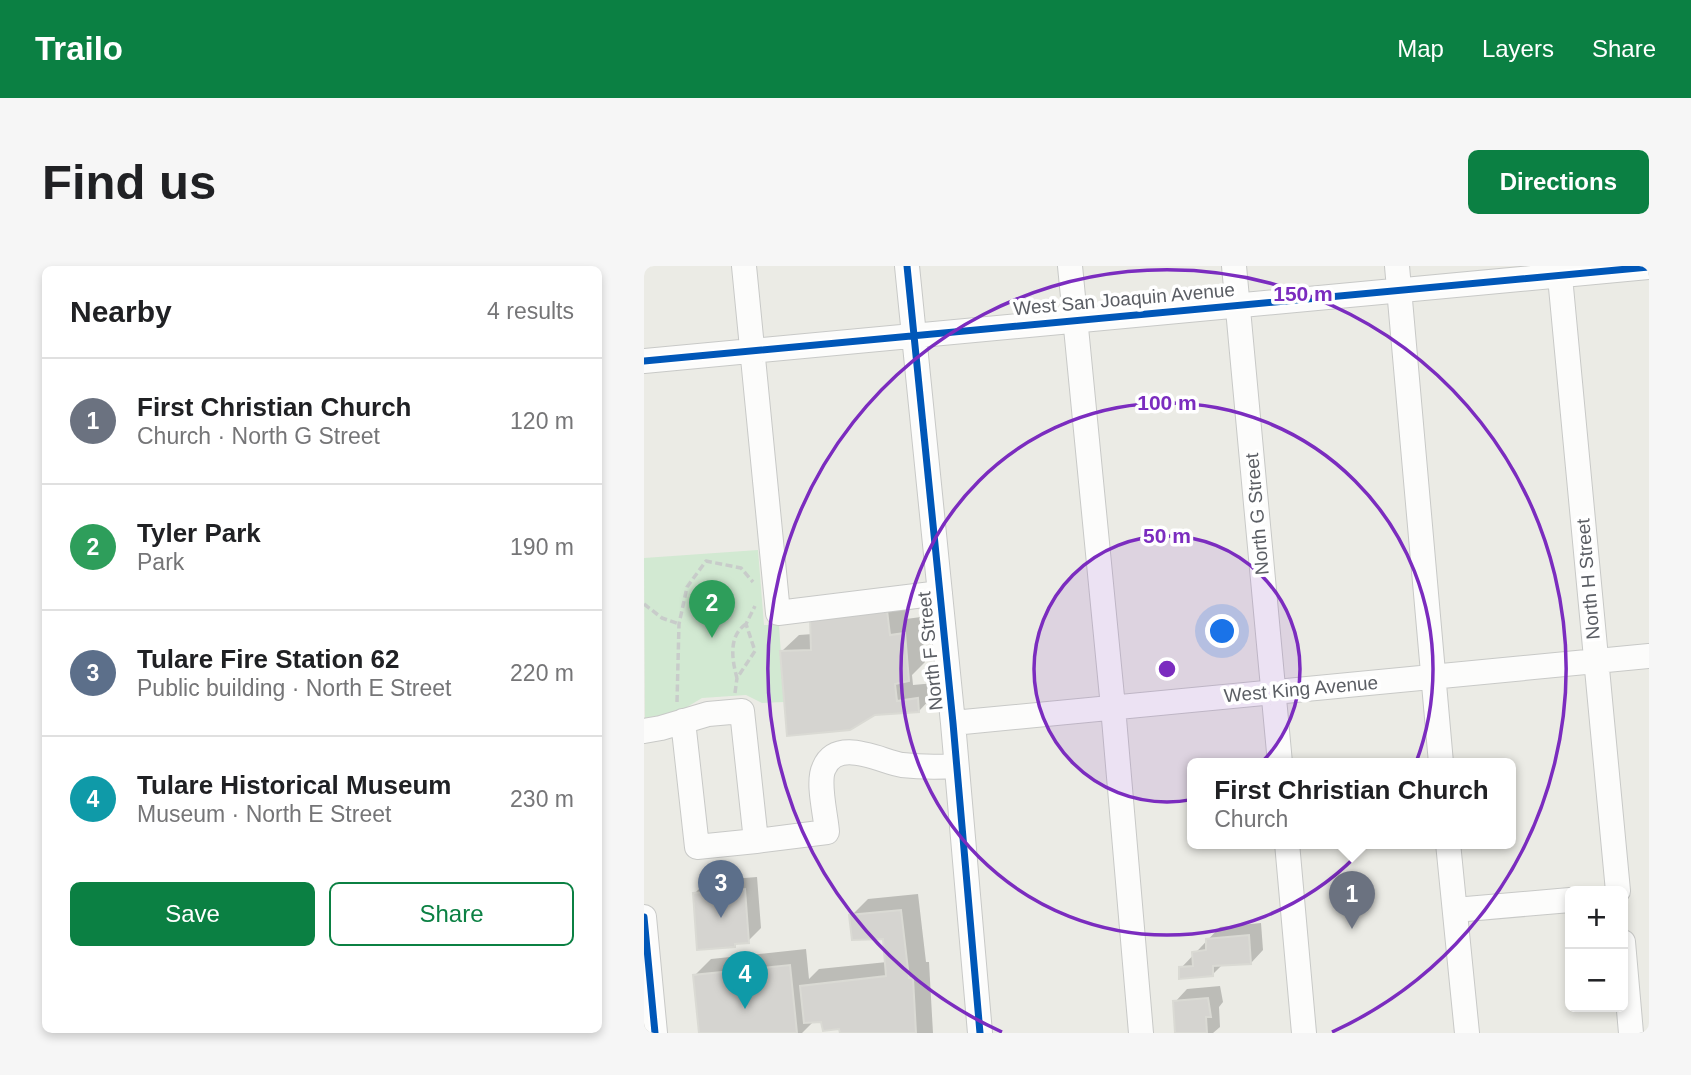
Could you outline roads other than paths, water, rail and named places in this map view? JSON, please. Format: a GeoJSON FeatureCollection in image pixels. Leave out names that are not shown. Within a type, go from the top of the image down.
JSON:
{"type":"FeatureCollection","features":[{"type":"Feature","properties":{"kind":"street"},"geometry":{"type":"LineString","coordinates":[[744,266],[778,613],[940,593]]}},
{"type":"Feature","properties":{"kind":"street","name":"North F Street"},"geometry":{"type":"LineString","coordinates":[[907,266],[953,723],[980,1033]]}},
{"type":"Feature","properties":{"kind":"street"},"geometry":{"type":"LineString","coordinates":[[1070,266],[1141,1033]]}},
{"type":"Feature","properties":{"kind":"street","name":"North G Street"},"geometry":{"type":"LineString","coordinates":[[1234,266],[1280,758]]}},
{"type":"Feature","properties":{"kind":"street","name":"West San Joaquin Avenue"},"geometry":{"type":"LineString","coordinates":[[644,361],[1237,304],[1398,278],[1649,267]]}},
{"type":"Feature","properties":{"kind":"street","name":"North H Street"},"geometry":{"type":"LineString","coordinates":[[1559,270],[1618,886]]}},
{"type":"Feature","properties":{"kind":"street"},"geometry":{"type":"LineString","coordinates":[[1398,278],[1441,758]]}},
{"type":"Feature","properties":{"kind":"street","name":"West King Avenue"},"geometry":{"type":"LineString","coordinates":[[953,723],[1649,656]]}},
{"type":"Feature","properties":{"kind":"street"},"geometry":{"type":"LineString","coordinates":[[644,731],[661,728],[680,717],[742,711],[756,841]]}},
{"type":"Feature","properties":{"kind":"street"},"geometry":{"type":"LineString","coordinates":[[680,717],[696,847],[827,832],[821,777],[828,760],[836,755],[852,752],[901,765],[956,766]]}},
{"type":"Feature","properties":{"kind":"street"},"geometry":{"type":"LineString","coordinates":[[1288,849],[1304,1033]]}},
{"type":"Feature","properties":{"kind":"street"},"geometry":{"type":"LineString","coordinates":[[1449,849],[1467,1033]]}},
{"type":"Feature","properties":{"kind":"street"},"geometry":{"type":"LineString","coordinates":[[1455,910],[1565,900]]}},
{"type":"Feature","properties":{"kind":"street"},"geometry":{"type":"LineString","coordinates":[[644,917],[655,1033]]}},
{"type":"Feature","properties":{"kind":"street"},"geometry":{"type":"LineString","coordinates":[[1624,949],[1631,1033]]}},
{"type":"Feature","properties":{"kind":"place","name":"Tyler Park"},"geometry":{"type":"Point","coordinates":[712,638]}},
{"type":"Feature","properties":{"kind":"place","name":"Tulare Fire Station 62"},"geometry":{"type":"Point","coordinates":[721,918]}},
{"type":"Feature","properties":{"kind":"place","name":"First Christian Church"},"geometry":{"type":"Point","coordinates":[1352,929]}},
{"type":"Feature","properties":{"kind":"place","name":"Tulare Historical Museum"},"geometry":{"type":"Point","coordinates":[745,1009]}}]}
